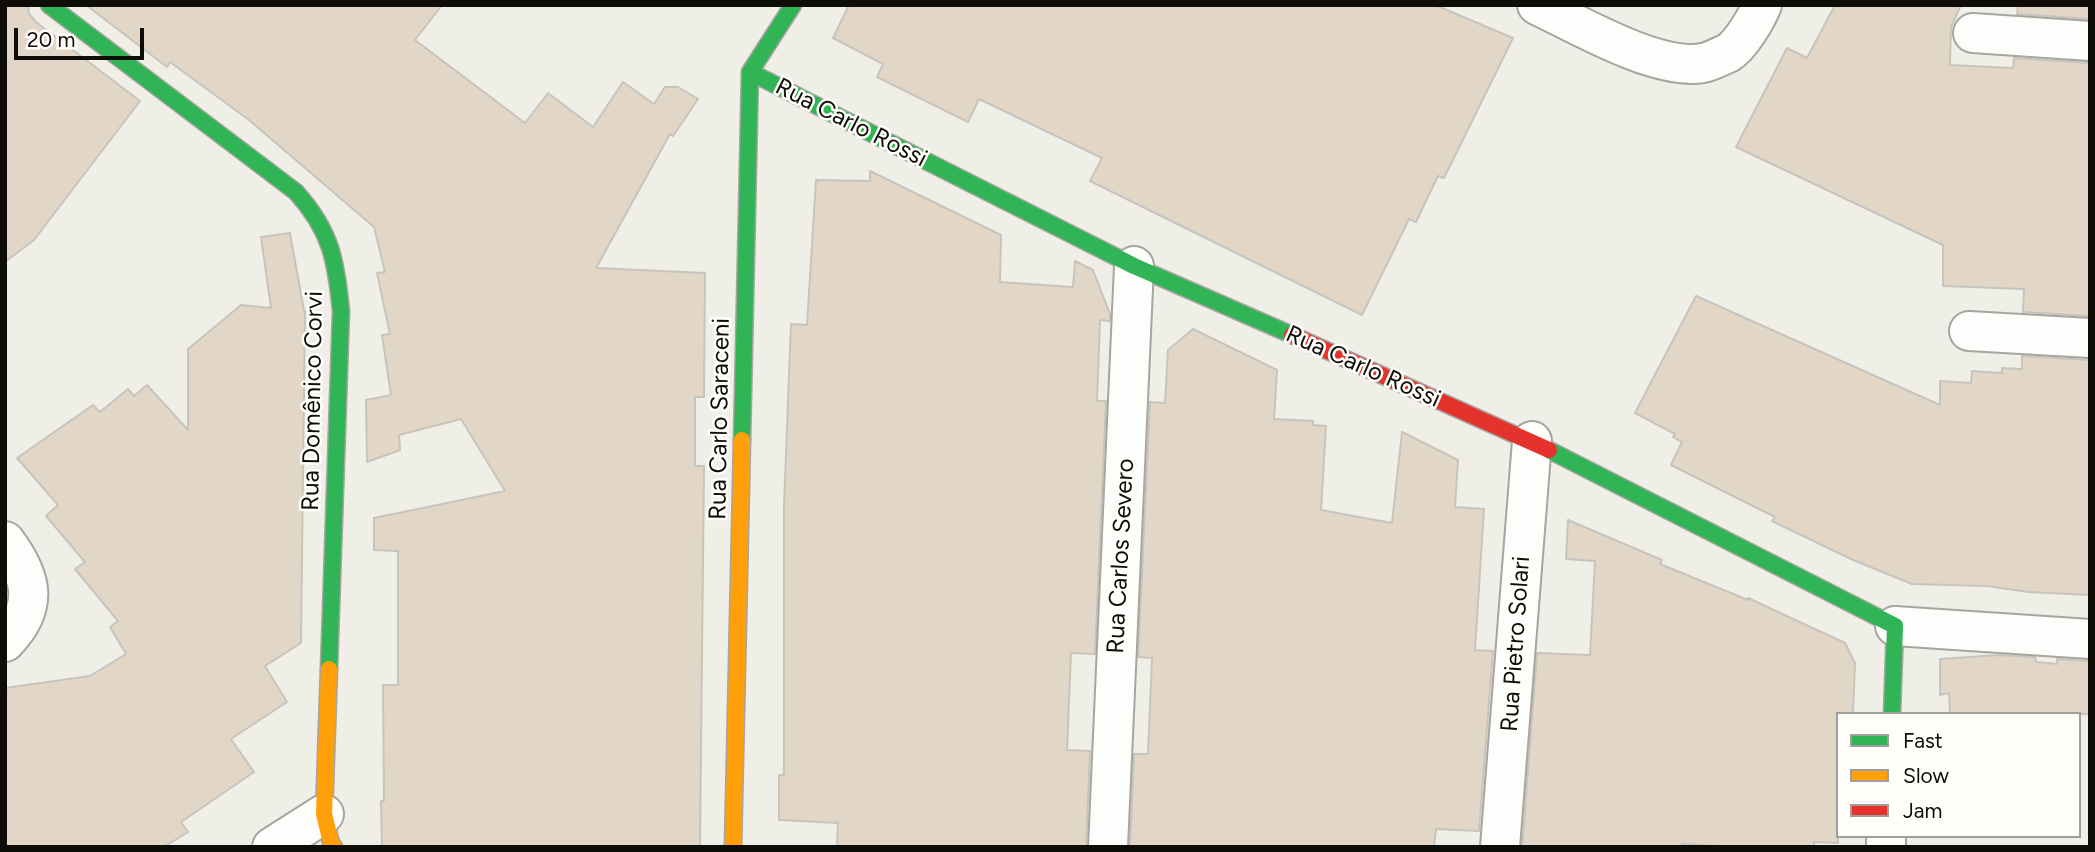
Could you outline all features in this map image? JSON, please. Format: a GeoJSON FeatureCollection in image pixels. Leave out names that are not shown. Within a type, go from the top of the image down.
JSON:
{"type":"FeatureCollection","features":[{"type":"Feature","properties":{"kind":"street","name":"Rua Domênico Corvi"},"geometry":{"type":"LineString","coordinates":[[49,5],[296,192],[324,228],[336,261],[341,311],[329,830]]}},
{"type":"Feature","properties":{"kind":"street"},"geometry":{"type":"LineString","coordinates":[[750,72],[793,5]]}},
{"type":"Feature","properties":{"kind":"street"},"geometry":{"type":"LineString","coordinates":[[1537,5],[1647,54],[1679,62],[1704,63],[1731,52],[1755,20],[1762,5]]}},
{"type":"Feature","properties":{"kind":"street"},"geometry":{"type":"LineString","coordinates":[[1973,33],[2090,41]]}},
{"type":"Feature","properties":{"kind":"street","name":"Rua Carlo Rossi"},"geometry":{"type":"LineString","coordinates":[[750,72],[1134,266],[1532,441],[1895,626]]}},
{"type":"Feature","properties":{"kind":"street","name":"Rua Carlo Saraceni"},"geometry":{"type":"LineString","coordinates":[[733,847],[750,72]]}},
{"type":"Feature","properties":{"kind":"street","name":"Rua Carlos Severo"},"geometry":{"type":"LineString","coordinates":[[1108,847],[1134,266]]}},
{"type":"Feature","properties":{"kind":"street"},"geometry":{"type":"LineString","coordinates":[[1969,331],[2090,338]]}},
{"type":"Feature","properties":{"kind":"street","name":"Rua Pietro Solari"},"geometry":{"type":"LineString","coordinates":[[1500,847],[1532,441]]}},
{"type":"Feature","properties":{"kind":"street"},"geometry":{"type":"LineString","coordinates":[[5,541],[19,559],[28,582],[29,602],[22,622],[5,642]]}},
{"type":"Feature","properties":{"kind":"street"},"geometry":{"type":"LineString","coordinates":[[1892,712],[1895,626],[2090,639]]}},
{"type":"Feature","properties":{"kind":"street"},"geometry":{"type":"LineString","coordinates":[[272,847],[329,830]]}},
{"type":"Feature","properties":{"kind":"building"},"geometry":{"type":"Polygon","coordinates":[[[5,5],[28,5],[29,14],[36,22],[140,101],[34,240],[5,262],[5,5]]]}},
{"type":"Feature","properties":{"kind":"building"},"geometry":{"type":"Polygon","coordinates":[[[86,5],[442,5],[415,40],[525,123],[548,93],[593,127],[623,82],[654,104],[665,87],[678,87],[698,99],[673,136],[670,134],[596,268],[705,273],[704,397],[695,397],[695,466],[704,466],[700,847],[382,847],[383,685],[398,685],[398,551],[374,550],[374,518],[505,491],[461,419],[399,435],[400,450],[367,462],[366,400],[391,395],[382,335],[390,334],[377,273],[385,272],[374,227],[249,120],[170,62],[167,67],[86,5]]]}},
{"type":"Feature","properties":{"kind":"building"},"geometry":{"type":"Polygon","coordinates":[[[849,5],[1435,5],[1513,38],[1444,178],[1438,176],[1416,222],[1409,219],[1362,315],[1090,181],[1102,158],[979,99],[968,122],[877,77],[883,64],[833,38],[849,5]]]}},
{"type":"Feature","properties":{"kind":"building"},"geometry":{"type":"Polygon","coordinates":[[[1835,5],[1961,5],[1951,27],[1950,65],[2013,68],[2014,58],[2090,63],[2090,316],[2023,312],[2024,289],[1943,286],[1943,245],[1736,147],[1787,48],[1807,58],[1835,5]]]}},
{"type":"Feature","properties":{"kind":"building"},"geometry":{"type":"Polygon","coordinates":[[[2018,5],[2090,5],[2090,19],[2017,14],[2018,5]]]}},
{"type":"Feature","properties":{"kind":"building"},"geometry":{"type":"Polygon","coordinates":[[[870,171],[1001,235],[1000,282],[1073,287],[1075,261],[1093,270],[1110,314],[1110,321],[1100,320],[1097,401],[1106,401],[1095,654],[1071,653],[1067,750],[1090,751],[1086,847],[837,847],[838,823],[779,820],[779,775],[784,775],[784,506],[791,324],[807,325],[816,180],[870,181],[870,171]]]}},
{"type":"Feature","properties":{"kind":"building"},"geometry":{"type":"Polygon","coordinates":[[[290,233],[305,311],[301,643],[265,666],[287,702],[231,739],[254,772],[181,822],[188,832],[164,847],[5,847],[5,688],[90,676],[126,654],[110,627],[118,621],[75,569],[85,562],[46,516],[58,505],[17,458],[93,405],[100,412],[128,389],[134,396],[147,385],[188,430],[188,349],[241,305],[271,308],[261,237],[290,233]]]}},
{"type":"Feature","properties":{"kind":"building"},"geometry":{"type":"Polygon","coordinates":[[[1696,296],[1940,405],[1940,381],[1971,383],[1972,371],[2002,373],[2002,368],[2022,369],[2022,356],[2090,360],[2090,595],[2028,592],[1987,586],[1912,584],[1853,560],[1772,521],[1775,517],[1671,465],[1682,442],[1673,437],[1675,434],[1635,413],[1696,296]]]}},
{"type":"Feature","properties":{"kind":"building"},"geometry":{"type":"Polygon","coordinates":[[[1193,329],[1277,370],[1274,419],[1313,421],[1313,425],[1326,426],[1321,510],[1392,523],[1402,432],[1458,460],[1455,507],[1484,509],[1475,650],[1493,651],[1479,831],[1436,829],[1434,847],[1130,847],[1134,754],[1148,754],[1152,658],[1138,657],[1150,402],[1165,403],[1168,350],[1193,329]]]}},
{"type":"Feature","properties":{"kind":"building"},"geometry":{"type":"Polygon","coordinates":[[[1568,520],[1662,560],[1660,564],[1748,598],[1845,643],[1855,663],[1853,712],[1836,712],[1838,843],[1814,842],[1814,847],[1682,844],[1682,847],[1522,847],[1537,653],[1590,655],[1595,561],[1566,559],[1568,520]]]}},
{"type":"Feature","properties":{"kind":"building"},"geometry":{"type":"Polygon","coordinates":[[[1998,655],[2035,657],[2036,662],[2057,664],[2057,659],[2090,661],[2090,714],[1950,712],[1949,693],[1940,695],[1940,659],[1998,655]]]}},
{"type":"Feature","properties":{"kind":"traffic: fast"},"geometry":{"type":"LineString","coordinates":[[49,5],[296,192],[317,220],[330,247],[341,311],[329,669]]}},
{"type":"Feature","properties":{"kind":"traffic: fast"},"geometry":{"type":"LineString","coordinates":[[742,440],[750,72],[793,5]]}},
{"type":"Feature","properties":{"kind":"traffic: fast"},"geometry":{"type":"LineString","coordinates":[[750,72],[1134,266],[1292,335]]}},
{"type":"Feature","properties":{"kind":"traffic: fast"},"geometry":{"type":"LineString","coordinates":[[1549,450],[1895,626],[1892,712]]}},
{"type":"Feature","properties":{"kind":"traffic: slow"},"geometry":{"type":"LineString","coordinates":[[733,847],[742,440]]}},
{"type":"Feature","properties":{"kind":"traffic: slow"},"geometry":{"type":"LineString","coordinates":[[329,669],[324,814],[334,847]]}},
{"type":"Feature","properties":{"kind":"traffic: jam"},"geometry":{"type":"LineString","coordinates":[[1292,335],[1549,450]]}}]}
